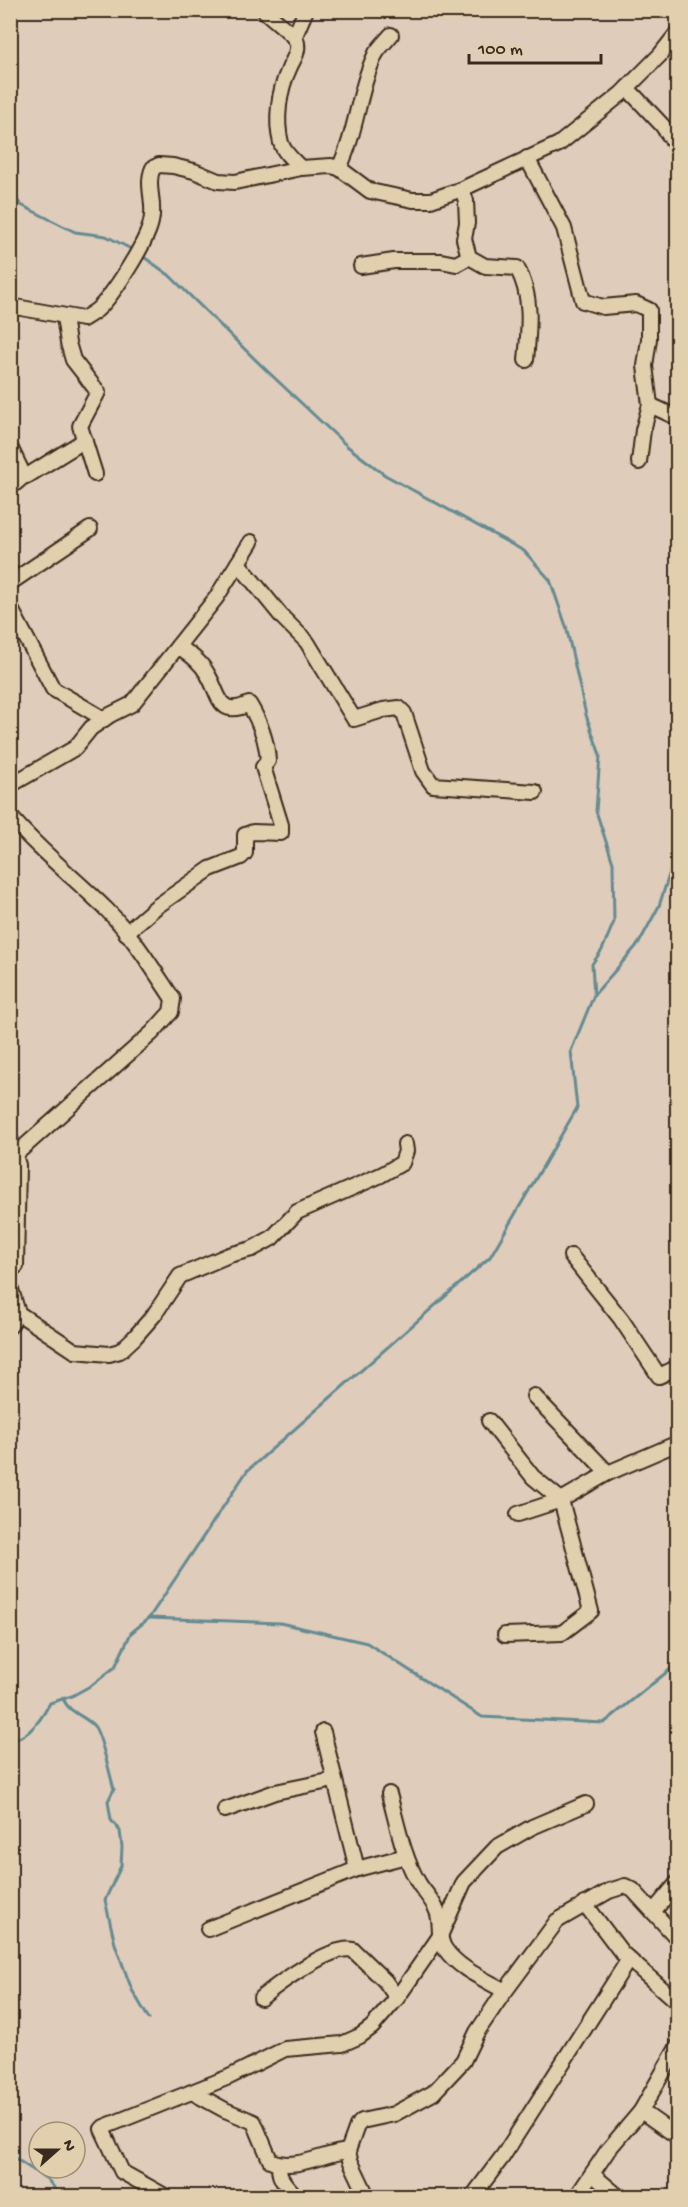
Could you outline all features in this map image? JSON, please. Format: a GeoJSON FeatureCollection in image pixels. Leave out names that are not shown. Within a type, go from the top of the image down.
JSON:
{"type":"FeatureCollection","features":[{"type":"Feature","properties":{"kind":"street"},"geometry":{"type":"LineString","coordinates":[[264,10],[298,44],[297,53],[280,92],[280,129],[281,144],[302,168]]}},
{"type":"Feature","properties":{"kind":"street"},"geometry":{"type":"LineString","coordinates":[[294,38],[306,10]]}},
{"type":"Feature","properties":{"kind":"street"},"geometry":{"type":"LineString","coordinates":[[10,306],[82,319],[99,308],[118,283],[151,224],[154,202],[149,181],[153,168],[159,165],[194,171],[218,181],[235,182],[322,165],[339,168],[361,186],[384,196],[431,200],[462,189],[559,144],[627,88],[660,56],[678,32]]}},
{"type":"Feature","properties":{"kind":"street"},"geometry":{"type":"LineString","coordinates":[[339,168],[347,152],[361,92],[377,51],[391,35]]}},
{"type":"Feature","properties":{"kind":"street"},"geometry":{"type":"LineString","coordinates":[[627,88],[662,125],[678,148]]}},
{"type":"Feature","properties":{"kind":"street"},"geometry":{"type":"LineString","coordinates":[[526,158],[564,228],[582,301],[603,307],[636,304],[649,310],[649,339],[645,366],[650,405],[639,462]]}},
{"type":"Feature","properties":{"kind":"street"},"geometry":{"type":"LineString","coordinates":[[462,189],[466,201],[467,223],[464,239],[469,257],[484,266],[517,268],[523,278],[529,306],[526,360]]}},
{"type":"Feature","properties":{"kind":"street"},"geometry":{"type":"LineString","coordinates":[[361,266],[394,261],[441,261],[456,264],[469,257]]}},
{"type":"Feature","properties":{"kind":"street"},"geometry":{"type":"LineString","coordinates":[[64,317],[73,360],[98,393],[80,426],[95,474]]}},
{"type":"Feature","properties":{"kind":"street"},"geometry":{"type":"LineString","coordinates":[[650,405],[678,418]]}},
{"type":"Feature","properties":{"kind":"street"},"geometry":{"type":"LineString","coordinates":[[10,488],[24,476],[85,440]]}},
{"type":"Feature","properties":{"kind":"street"},"geometry":{"type":"LineString","coordinates":[[10,447],[24,476]]}},
{"type":"Feature","properties":{"kind":"street"},"geometry":{"type":"LineString","coordinates":[[10,583],[90,530]]}},
{"type":"Feature","properties":{"kind":"street"},"geometry":{"type":"LineString","coordinates":[[10,782],[14,783],[75,748],[91,728],[132,704],[216,598],[251,542]]}},
{"type":"Feature","properties":{"kind":"street"},"geometry":{"type":"LineString","coordinates":[[238,563],[283,618],[307,642],[354,719],[383,710],[399,708],[404,713],[423,771],[434,784],[535,792]]}},
{"type":"Feature","properties":{"kind":"street"},"geometry":{"type":"LineString","coordinates":[[10,607],[53,689],[104,719]]}},
{"type":"Feature","properties":{"kind":"street"},"geometry":{"type":"LineString","coordinates":[[126,933],[156,907],[210,869],[241,856],[244,853],[245,835],[253,832],[281,833],[281,825],[262,767],[268,761],[267,746],[256,715],[249,704],[239,710],[221,703],[209,677],[196,658],[178,646]]}},
{"type":"Feature","properties":{"kind":"street"},"geometry":{"type":"LineString","coordinates":[[10,816],[53,861],[108,911],[173,999],[171,1012],[152,1033],[16,1154]]}},
{"type":"Feature","properties":{"kind":"street"},"geometry":{"type":"LineString","coordinates":[[10,1139],[18,1165],[16,1266],[10,1272]]}},
{"type":"Feature","properties":{"kind":"street"},"geometry":{"type":"LineString","coordinates":[[10,1286],[18,1313],[75,1351],[109,1354],[120,1351],[154,1315],[180,1276],[272,1238],[297,1212],[381,1175],[402,1163],[406,1151],[405,1144]]}},
{"type":"Feature","properties":{"kind":"street"},"geometry":{"type":"LineString","coordinates":[[571,1256],[621,1319],[659,1376],[678,1367]]}},
{"type":"Feature","properties":{"kind":"street"},"geometry":{"type":"LineString","coordinates":[[10,1326],[18,1313]]}},
{"type":"Feature","properties":{"kind":"street"},"geometry":{"type":"LineString","coordinates":[[534,1396],[608,1473]]}},
{"type":"Feature","properties":{"kind":"street"},"geometry":{"type":"LineString","coordinates":[[489,1421],[533,1477],[561,1500],[591,1611],[562,1633],[505,1635]]}},
{"type":"Feature","properties":{"kind":"street"},"geometry":{"type":"LineString","coordinates":[[518,1514],[561,1500],[608,1473],[678,1443]]}},
{"type":"Feature","properties":{"kind":"street"},"geometry":{"type":"LineString","coordinates":[[323,1732],[357,1869]]}},
{"type":"Feature","properties":{"kind":"street"},"geometry":{"type":"LineString","coordinates":[[225,1810],[275,1792],[334,1780]]}},
{"type":"Feature","properties":{"kind":"street"},"geometry":{"type":"LineString","coordinates":[[389,1794],[406,1856],[418,1882],[439,1915],[440,1936],[445,1949],[462,1967],[505,1991]]}},
{"type":"Feature","properties":{"kind":"street"},"geometry":{"type":"LineString","coordinates":[[165,2196],[122,2172],[102,2129],[104,2127],[230,2077],[285,2049],[353,2041],[372,2027],[397,1998],[440,1936],[464,1882],[497,1847],[532,1827],[586,1804]]}},
{"type":"Feature","properties":{"kind":"street"},"geometry":{"type":"LineString","coordinates":[[208,1929],[357,1869],[406,1856]]}},
{"type":"Feature","properties":{"kind":"street"},"geometry":{"type":"LineString","coordinates":[[652,1912],[678,1882]]}},
{"type":"Feature","properties":{"kind":"street"},"geometry":{"type":"LineString","coordinates":[[367,2196],[348,2151],[357,2126],[362,2121],[394,2114],[425,2098],[438,2088],[463,2061],[477,2032],[557,1921],[609,1891],[625,1886],[633,1890],[678,1939]]}},
{"type":"Feature","properties":{"kind":"street"},"geometry":{"type":"LineString","coordinates":[[585,1904],[622,1953],[678,2003]]}},
{"type":"Feature","properties":{"kind":"street"},"geometry":{"type":"LineString","coordinates":[[261,1998],[312,1963],[347,1948],[353,1950],[385,1981],[397,1998]]}},
{"type":"Feature","properties":{"kind":"street"},"geometry":{"type":"LineString","coordinates":[[473,2196],[502,2156],[629,1959]]}},
{"type":"Feature","properties":{"kind":"street"},"geometry":{"type":"LineString","coordinates":[[577,2196],[608,2150],[641,2111],[678,2046]]}},
{"type":"Feature","properties":{"kind":"street"},"geometry":{"type":"LineString","coordinates":[[192,2092],[225,2110],[254,2122],[270,2160],[280,2164],[291,2164],[348,2151]]}},
{"type":"Feature","properties":{"kind":"street"},"geometry":{"type":"LineString","coordinates":[[641,2111],[678,2137]]}},
{"type":"Feature","properties":{"kind":"street"},"geometry":{"type":"LineString","coordinates":[[280,2164],[279,2175],[296,2196]]}},
{"type":"Feature","properties":{"kind":"street"},"geometry":{"type":"LineString","coordinates":[[592,2174],[618,2196]]}},
{"type":"Feature","properties":{"kind":"waterway"},"geometry":{"type":"LineString","coordinates":[[10,192],[21,205],[75,232],[106,236],[133,250]]}},
{"type":"Feature","properties":{"kind":"waterway"},"geometry":{"type":"LineString","coordinates":[[141,255],[169,275],[347,446],[385,475],[524,551],[550,580],[566,626],[586,715],[600,755],[596,811],[613,863],[614,922],[602,950],[592,964],[594,995]]}},
{"type":"Feature","properties":{"kind":"waterway"},"geometry":{"type":"LineString","coordinates":[[10,1740],[29,1732],[50,1703],[72,1696],[92,1685],[115,1667],[131,1633],[149,1618],[247,1471],[490,1257],[577,1108],[571,1051],[594,995],[639,943],[659,906],[678,847]]}},
{"type":"Feature","properties":{"kind":"waterway"},"geometry":{"type":"LineString","coordinates":[[149,1618],[280,1623],[367,1643],[482,1717],[604,1723],[678,1663]]}},
{"type":"Feature","properties":{"kind":"waterway"},"geometry":{"type":"LineString","coordinates":[[63,1698],[72,1711],[90,1722],[97,1730],[105,1755],[114,1789],[108,1801],[111,1820],[120,1831],[122,1847],[121,1866],[105,1900],[115,1944],[132,1990],[149,2019]]}},
{"type":"Feature","properties":{"kind":"waterway"},"geometry":{"type":"LineString","coordinates":[[10,2155],[47,2179],[61,2196]]}}]}
